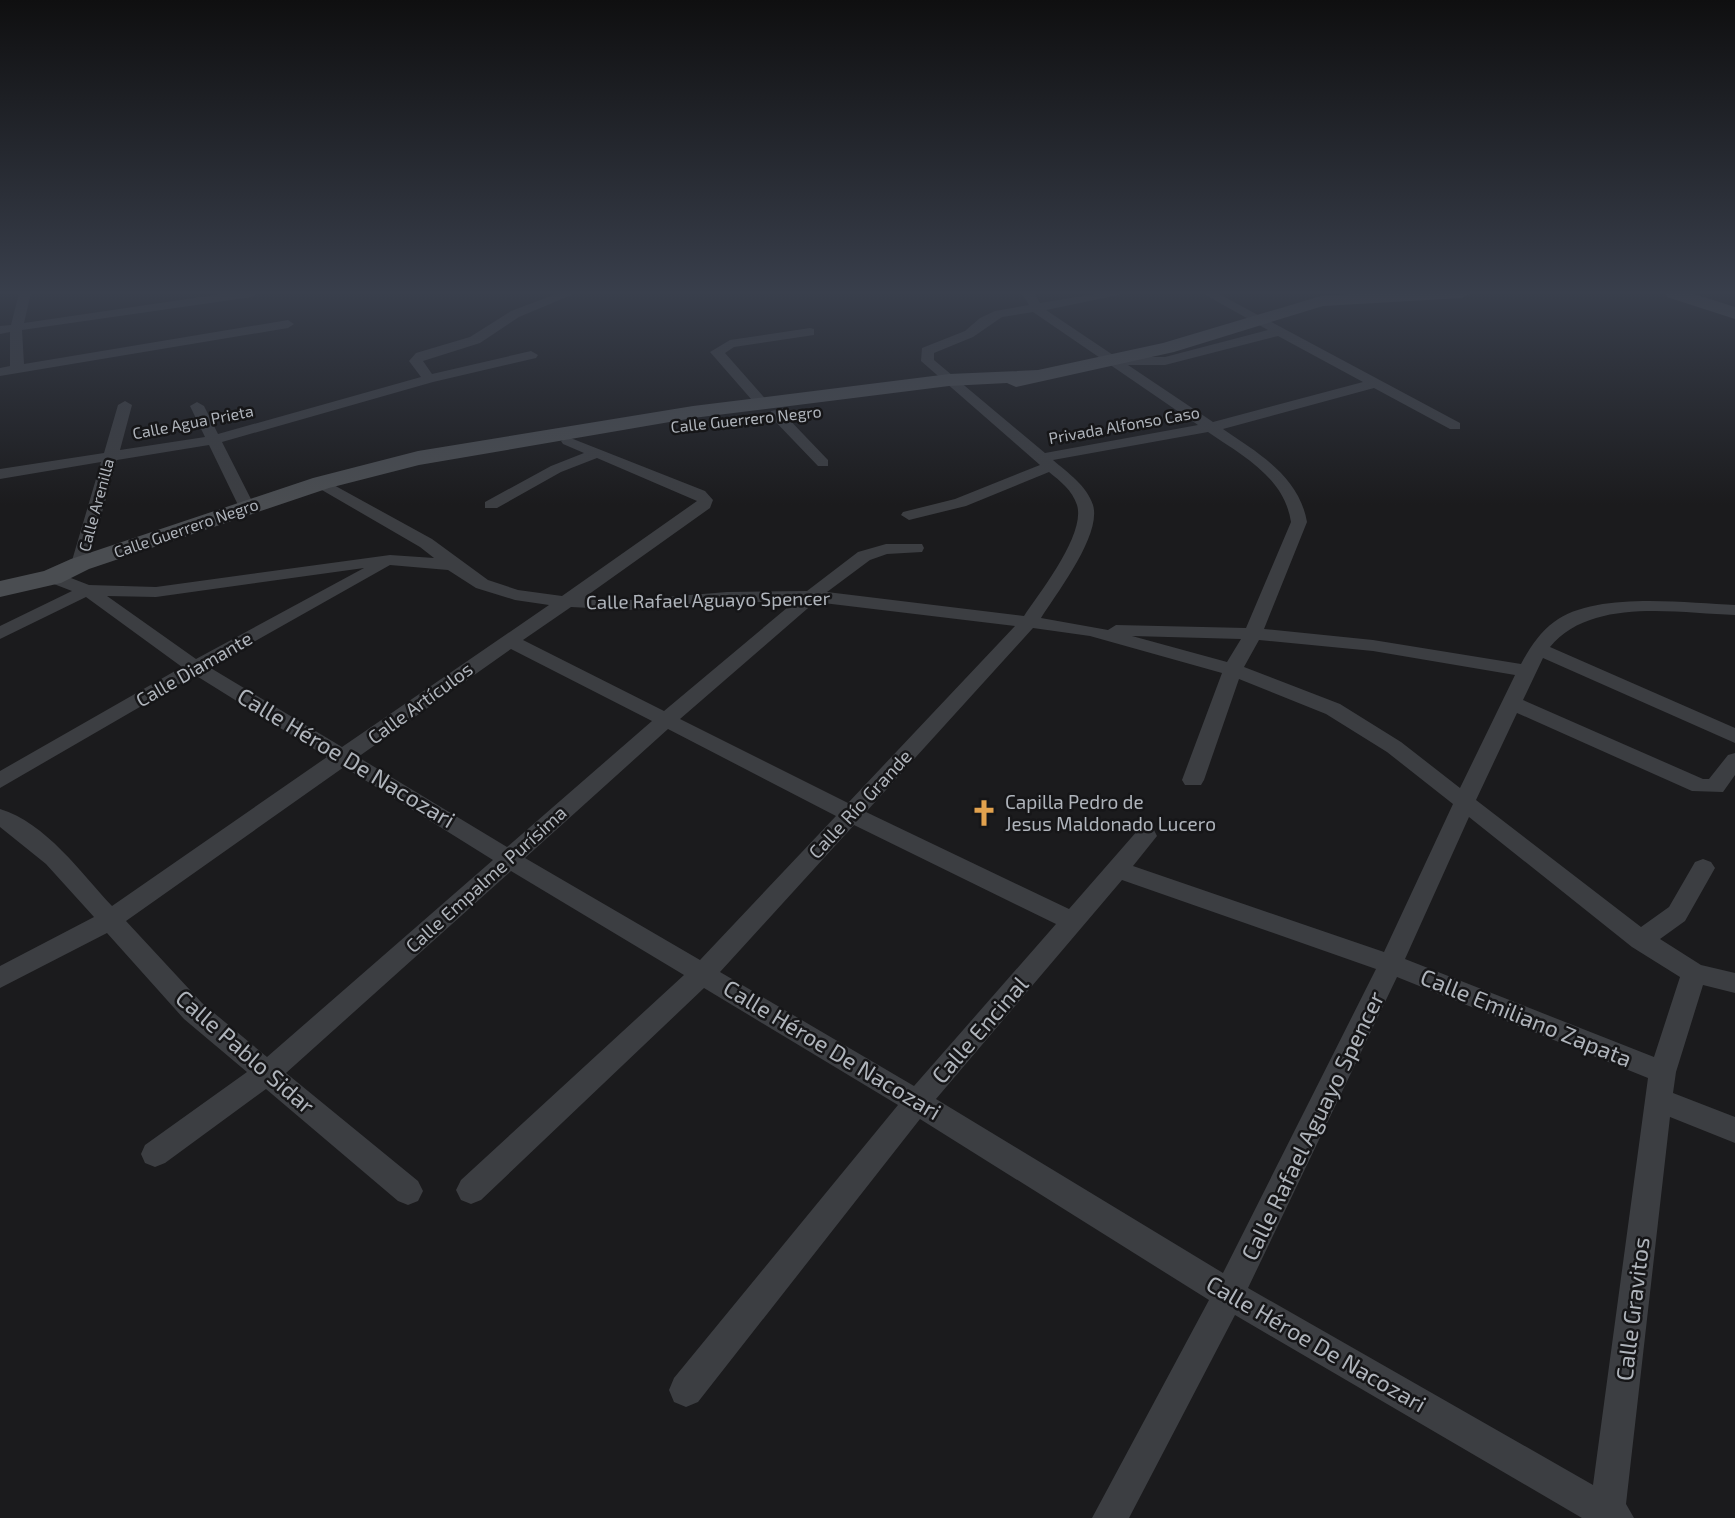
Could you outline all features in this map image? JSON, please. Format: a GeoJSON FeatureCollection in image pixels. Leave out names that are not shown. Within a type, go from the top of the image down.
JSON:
{"type":"FeatureCollection","features":[{"type":"Feature","properties":{"kind":"street"},"geometry":{"type":"LineString","coordinates":[[17,364],[17,370]]}},
{"type":"Feature","properties":{"kind":"street"},"geometry":{"type":"LineString","coordinates":[[0,372],[53,364]]}},
{"type":"Feature","properties":{"kind":"street"},"geometry":{"type":"LineString","coordinates":[[418,364],[429,379]]}},
{"type":"Feature","properties":{"kind":"street","name":"Calle Agua Prieta"},"geometry":{"type":"LineString","coordinates":[[0,474],[214,440],[429,379],[493,364]]}},
{"type":"Feature","properties":{"kind":"street"},"geometry":{"type":"LineString","coordinates":[[727,364],[823,463]]}},
{"type":"Feature","properties":{"kind":"street","name":"Calle Río Grande"},"geometry":{"type":"LineString","coordinates":[[471,1190],[703,972],[852,814],[1029,622],[1083,529],[1087,514],[1082,498],[1070,482],[931,364]]}},
{"type":"Feature","properties":{"kind":"street","name":"Calle Guerrero Negro"},"geometry":{"type":"LineString","coordinates":[[0,589],[52,577],[83,577],[247,507],[321,483],[418,458],[625,422],[770,409],[1037,376],[1099,364]]}},
{"type":"Feature","properties":{"kind":"street"},"geometry":{"type":"LineString","coordinates":[[1118,364],[1213,427],[1288,486],[1297,505],[1299,523],[1254,631],[1233,670],[1193,779]]}},
{"type":"Feature","properties":{"kind":"street"},"geometry":{"type":"LineString","coordinates":[[1340,364],[1455,426]]}},
{"type":"Feature","properties":{"kind":"street","name":"Privada Alfonso Caso"},"geometry":{"type":"LineString","coordinates":[[1045,462],[1213,427],[1375,383]]}},
{"type":"Feature","properties":{"kind":"street","name":"Calle Arenilla"},"geometry":{"type":"LineString","coordinates":[[83,577],[109,456],[125,405]]}},
{"type":"Feature","properties":{"kind":"street"},"geometry":{"type":"LineString","coordinates":[[197,406],[247,507]]}},
{"type":"Feature","properties":{"kind":"street","name":"Calle Guerrero Negro"},"geometry":{"type":"LineString","coordinates":[[496,445],[569,441],[770,409]]}},
{"type":"Feature","properties":{"kind":"street"},"geometry":{"type":"LineString","coordinates":[[569,441],[597,453]]}},
{"type":"Feature","properties":{"kind":"street"},"geometry":{"type":"LineString","coordinates":[[491,505],[556,469],[597,453]]}},
{"type":"Feature","properties":{"kind":"street","name":"Calle Artículos"},"geometry":{"type":"LineString","coordinates":[[0,978],[110,920],[704,505],[705,500],[699,494],[597,453]]}},
{"type":"Feature","properties":{"kind":"street"},"geometry":{"type":"LineString","coordinates":[[909,515],[960,503],[1045,462]]}},
{"type":"Feature","properties":{"kind":"street"},"geometry":{"type":"LineString","coordinates":[[321,483],[426,543],[452,565]]}},
{"type":"Feature","properties":{"kind":"street","name":"Calle Empalme Purísima"},"geometry":{"type":"LineString","coordinates":[[155,1154],[267,1073],[666,720],[811,596],[864,556],[886,549],[916,548]]}},
{"type":"Feature","properties":{"kind":"street","name":"Calle Rafael Aguayo Spencer"},"geometry":{"type":"LineString","coordinates":[[83,577],[156,592],[307,569],[390,560],[452,565],[482,584],[515,595],[564,601],[629,605],[727,597],[811,596],[1091,631],[1233,670],[1333,709],[1394,747],[1641,940],[1694,973],[1735,983]]}},
{"type":"Feature","properties":{"kind":"street","name":"Calle Diamante"},"geometry":{"type":"LineString","coordinates":[[0,781],[195,667],[390,560]]}},
{"type":"Feature","properties":{"kind":"street"},"geometry":{"type":"LineString","coordinates":[[0,633],[83,577]]}},
{"type":"Feature","properties":{"kind":"street","name":"Calle Héroe De Nacozari"},"geometry":{"type":"LineString","coordinates":[[83,577],[195,667],[509,859],[918,1102],[1230,1295],[1610,1516]]}},
{"type":"Feature","properties":{"kind":"street","name":"Calle Rafael Aguayo Spencer"},"geometry":{"type":"LineString","coordinates":[[1110,1518],[1230,1295],[1391,964],[1464,802],[1534,661],[1557,628],[1582,614],[1620,610],[1735,610]]}},
{"type":"Feature","properties":{"kind":"street"},"geometry":{"type":"LineString","coordinates":[[1091,631],[1254,631],[1534,661],[1683,710],[1735,736]]}},
{"type":"Feature","properties":{"kind":"street"},"geometry":{"type":"LineString","coordinates":[[508,640],[852,814],[1074,922]]}},
{"type":"Feature","properties":{"kind":"street"},"geometry":{"type":"LineString","coordinates":[[1512,703],[1700,786],[1715,787],[1735,760]]}},
{"type":"Feature","properties":{"kind":"street","name":"Calle Pablo Sidar"},"geometry":{"type":"LineString","coordinates":[[0,817],[18,827],[54,858],[193,1011],[408,1191]]}},
{"type":"Feature","properties":{"kind":"street","name":"Calle Encinal"},"geometry":{"type":"LineString","coordinates":[[686,1390],[918,1102],[1146,836]]}},
{"type":"Feature","properties":{"kind":"street"},"geometry":{"type":"LineString","coordinates":[[1641,940],[1677,914],[1703,868]]}},
{"type":"Feature","properties":{"kind":"street","name":"Calle Emiliano Zapata"},"geometry":{"type":"LineString","coordinates":[[1118,870],[1391,964],[1660,1086],[1735,1130]]}},
{"type":"Feature","properties":{"kind":"street","name":"Calle Gravitos"},"geometry":{"type":"LineString","coordinates":[[1610,1516],[1660,1086],[1694,973]]}},
{"type":"Feature","properties":{"kind":"place","name":"Capilla Pedro de Jesus Maldonado Lucero"},"geometry":{"type":"Point","coordinates":[984,813]}}]}
